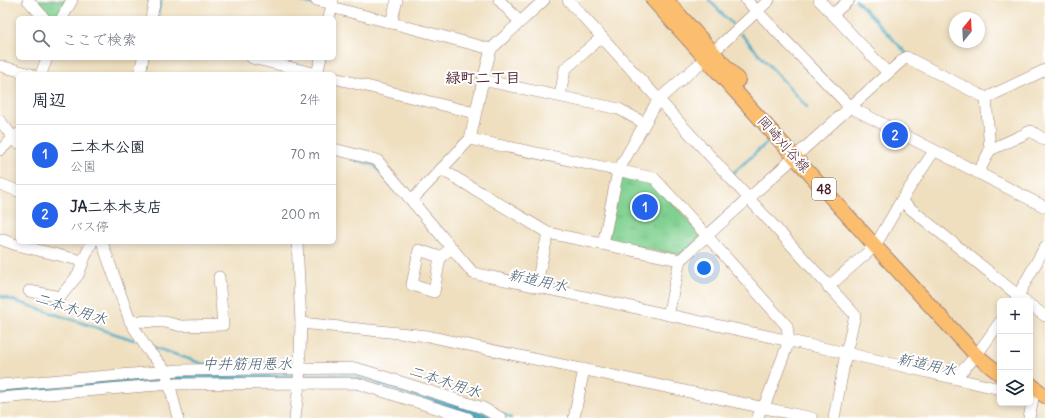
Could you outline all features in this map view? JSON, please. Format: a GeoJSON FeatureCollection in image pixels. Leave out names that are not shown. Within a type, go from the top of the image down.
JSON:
{"type":"FeatureCollection","features":[{"type":"Feature","properties":{"kind":"main road","name":"岡崎刈谷線"},"geometry":{"type":"LineString","coordinates":[[653,0],[709,55],[997,371]]}},
{"type":"Feature","properties":{"kind":"main road","name":"岡崎刈谷線"},"geometry":{"type":"LineString","coordinates":[[666,0],[709,55]]}},
{"type":"Feature","properties":{"kind":"main road","name":"岡崎刈谷線"},"geometry":{"type":"LineString","coordinates":[[979,351],[997,360]]}},
{"type":"Feature","properties":{"kind":"main road"},"geometry":{"type":"LineString","coordinates":[[1036,397],[1045,407]]}},
{"type":"Feature","properties":{"kind":"street"},"geometry":{"type":"LineString","coordinates":[[28,0],[42,16]]}},
{"type":"Feature","properties":{"kind":"street"},"geometry":{"type":"LineString","coordinates":[[63,16],[72,0]]}},
{"type":"Feature","properties":{"kind":"street"},"geometry":{"type":"LineString","coordinates":[[151,16],[155,0]]}},
{"type":"Feature","properties":{"kind":"street"},"geometry":{"type":"LineString","coordinates":[[316,0],[332,3]]}},
{"type":"Feature","properties":{"kind":"street"},"geometry":{"type":"LineString","coordinates":[[391,23],[397,0]]}},
{"type":"Feature","properties":{"kind":"street"},"geometry":{"type":"LineString","coordinates":[[499,0],[520,22]]}},
{"type":"Feature","properties":{"kind":"street"},"geometry":{"type":"LineString","coordinates":[[412,200],[470,139],[491,49],[544,0]]}},
{"type":"Feature","properties":{"kind":"street"},"geometry":{"type":"LineString","coordinates":[[568,0],[855,315],[846,353],[834,418]]}},
{"type":"Feature","properties":{"kind":"street"},"geometry":{"type":"LineString","coordinates":[[746,0],[850,107],[1045,208]]}},
{"type":"Feature","properties":{"kind":"street"},"geometry":{"type":"LineString","coordinates":[[603,244],[618,171],[658,100],[769,0]]}},
{"type":"Feature","properties":{"kind":"street"},"geometry":{"type":"LineString","coordinates":[[819,0],[888,73]]}},
{"type":"Feature","properties":{"kind":"street"},"geometry":{"type":"LineString","coordinates":[[832,15],[849,0]]}},
{"type":"Feature","properties":{"kind":"street"},"geometry":{"type":"LineString","coordinates":[[329,16],[332,3]]}},
{"type":"Feature","properties":{"kind":"street"},"geometry":{"type":"LineString","coordinates":[[332,3],[335,8],[491,49]]}},
{"type":"Feature","properties":{"kind":"street"},"geometry":{"type":"LineString","coordinates":[[560,96],[565,69],[602,37]]}},
{"type":"Feature","properties":{"kind":"street"},"geometry":{"type":"LineString","coordinates":[[668,315],[680,260],[906,57],[986,98]]}},
{"type":"Feature","properties":{"kind":"street"},"geometry":{"type":"LineString","coordinates":[[42,72],[46,60]]}},
{"type":"Feature","properties":{"kind":"street"},"geometry":{"type":"LineString","coordinates":[[140,72],[143,60]]}},
{"type":"Feature","properties":{"kind":"street"},"geometry":{"type":"LineString","coordinates":[[260,60],[309,72]]}},
{"type":"Feature","properties":{"kind":"street"},"geometry":{"type":"LineString","coordinates":[[317,72],[320,60]]}},
{"type":"Feature","properties":{"kind":"street"},"geometry":{"type":"LineString","coordinates":[[0,66],[23,72]]}},
{"type":"Feature","properties":{"kind":"street"},"geometry":{"type":"LineString","coordinates":[[986,98],[1045,70]]}},
{"type":"Feature","properties":{"kind":"street"},"geometry":{"type":"LineString","coordinates":[[336,78],[475,113]]}},
{"type":"Feature","properties":{"kind":"street"},"geometry":{"type":"LineString","coordinates":[[483,80],[619,109],[644,124]]}},
{"type":"Feature","properties":{"kind":"street"},"geometry":{"type":"LineString","coordinates":[[978,173],[990,150],[986,98]]}},
{"type":"Feature","properties":{"kind":"street"},"geometry":{"type":"LineString","coordinates":[[0,121],[16,138],[0,150]]}},
{"type":"Feature","properties":{"kind":"street"},"geometry":{"type":"LineString","coordinates":[[990,150],[1031,131],[1045,140]]}},
{"type":"Feature","properties":{"kind":"street"},"geometry":{"type":"LineString","coordinates":[[470,139],[654,178],[788,326],[789,341],[758,418]]}},
{"type":"Feature","properties":{"kind":"street"},"geometry":{"type":"LineString","coordinates":[[336,150],[377,160],[412,200],[447,252],[473,273],[846,353],[997,388]]}},
{"type":"Feature","properties":{"kind":"street"},"geometry":{"type":"LineString","coordinates":[[828,287],[878,242],[901,201],[934,151]]}},
{"type":"Feature","properties":{"kind":"street"},"geometry":{"type":"LineString","coordinates":[[441,170],[548,232],[680,260]]}},
{"type":"Feature","properties":{"kind":"street"},"geometry":{"type":"LineString","coordinates":[[0,184],[16,190]]}},
{"type":"Feature","properties":{"kind":"street"},"geometry":{"type":"LineString","coordinates":[[901,201],[1017,298]]}},
{"type":"Feature","properties":{"kind":"street"},"geometry":{"type":"LineString","coordinates":[[536,287],[548,232]]}},
{"type":"Feature","properties":{"kind":"street"},"geometry":{"type":"LineString","coordinates":[[0,239],[17,245],[84,260]]}},
{"type":"Feature","properties":{"kind":"street"},"geometry":{"type":"LineString","coordinates":[[29,291],[60,297],[78,275],[91,244]]}},
{"type":"Feature","properties":{"kind":"street"},"geometry":{"type":"LineString","coordinates":[[103,244],[130,321],[147,349],[166,371],[178,418]]}},
{"type":"Feature","properties":{"kind":"street"},"geometry":{"type":"LineString","coordinates":[[295,418],[299,377],[301,323],[297,244]]}},
{"type":"Feature","properties":{"kind":"street"},"geometry":{"type":"LineString","coordinates":[[1020,298],[1043,254]]}},
{"type":"Feature","properties":{"kind":"street"},"geometry":{"type":"LineString","coordinates":[[130,321],[165,322],[181,326],[223,325],[219,277]]}},
{"type":"Feature","properties":{"kind":"street"},"geometry":{"type":"LineString","coordinates":[[1033,307],[1045,316]]}},
{"type":"Feature","properties":{"kind":"street"},"geometry":{"type":"LineString","coordinates":[[301,323],[428,336],[812,418]]}},
{"type":"Feature","properties":{"kind":"street"},"geometry":{"type":"LineString","coordinates":[[953,378],[960,373],[979,351],[997,326]]}},
{"type":"Feature","properties":{"kind":"street"},"geometry":{"type":"LineString","coordinates":[[0,398],[170,384],[299,377],[355,368],[483,408],[501,418]]}},
{"type":"Feature","properties":{"kind":"street"},"geometry":{"type":"LineString","coordinates":[[574,418],[584,369]]}},
{"type":"Feature","properties":{"kind":"street"},"geometry":{"type":"LineString","coordinates":[[0,385],[166,371],[299,377],[356,383],[468,418]]}},
{"type":"Feature","properties":{"kind":"street"},"geometry":{"type":"LineString","coordinates":[[1029,418],[1036,397]]}},
{"type":"Feature","properties":{"kind":"green space"},"geometry":{"type":"Polygon","coordinates":[[[34,0],[67,0],[58,16],[49,16],[34,0]]]}},
{"type":"Feature","properties":{"kind":"green space"},"geometry":{"type":"Polygon","coordinates":[[[623,175],[652,181],[700,233],[700,237],[681,255],[610,241],[608,238],[620,177],[623,175]]]}},
{"type":"Feature","properties":{"kind":"waterway"},"geometry":{"type":"LineString","coordinates":[[157,16],[161,0]]}},
{"type":"Feature","properties":{"kind":"waterway"},"geometry":{"type":"LineString","coordinates":[[296,0],[315,5]]}},
{"type":"Feature","properties":{"kind":"waterway"},"geometry":{"type":"LineString","coordinates":[[709,0],[732,24]]}},
{"type":"Feature","properties":{"kind":"waterway"},"geometry":{"type":"LineString","coordinates":[[856,0],[907,54]]}},
{"type":"Feature","properties":{"kind":"waterway"},"geometry":{"type":"LineString","coordinates":[[741,34],[807,107]]}},
{"type":"Feature","properties":{"kind":"waterway"},"geometry":{"type":"LineString","coordinates":[[146,72],[149,60]]}},
{"type":"Feature","properties":{"kind":"waterway"},"geometry":{"type":"LineString","coordinates":[[732,174],[770,140]]}},
{"type":"Feature","properties":{"kind":"waterway","name":"新道用水"},"geometry":{"type":"LineString","coordinates":[[351,159],[374,165],[392,186]]}},
{"type":"Feature","properties":{"kind":"waterway","name":"二本木用水"},"geometry":{"type":"LineString","coordinates":[[0,296],[134,340]]}},
{"type":"Feature","properties":{"kind":"waterway","name":"二本木用水"},"geometry":{"type":"LineString","coordinates":[[151,346],[203,364],[231,364]]}},
{"type":"Feature","properties":{"kind":"waterway","name":"中井筋用悪水"},"geometry":{"type":"LineString","coordinates":[[0,392],[174,377],[361,377],[488,418]]}},
{"type":"Feature","properties":{"kind":"waterway","name":"二本木用水"},"geometry":{"type":"LineString","coordinates":[[503,414],[511,418]]}},
{"type":"Feature","properties":{"kind":"place","name":"JA二本木支店"},"geometry":{"type":"Point","coordinates":[895,135]}},
{"type":"Feature","properties":{"kind":"place","name":"二本木公園"},"geometry":{"type":"Point","coordinates":[645,207]}},
{"type":"Feature","properties":{"kind":"district","name":"緑町二丁目"},"geometry":{"type":"Point","coordinates":[483,77]}}]}
